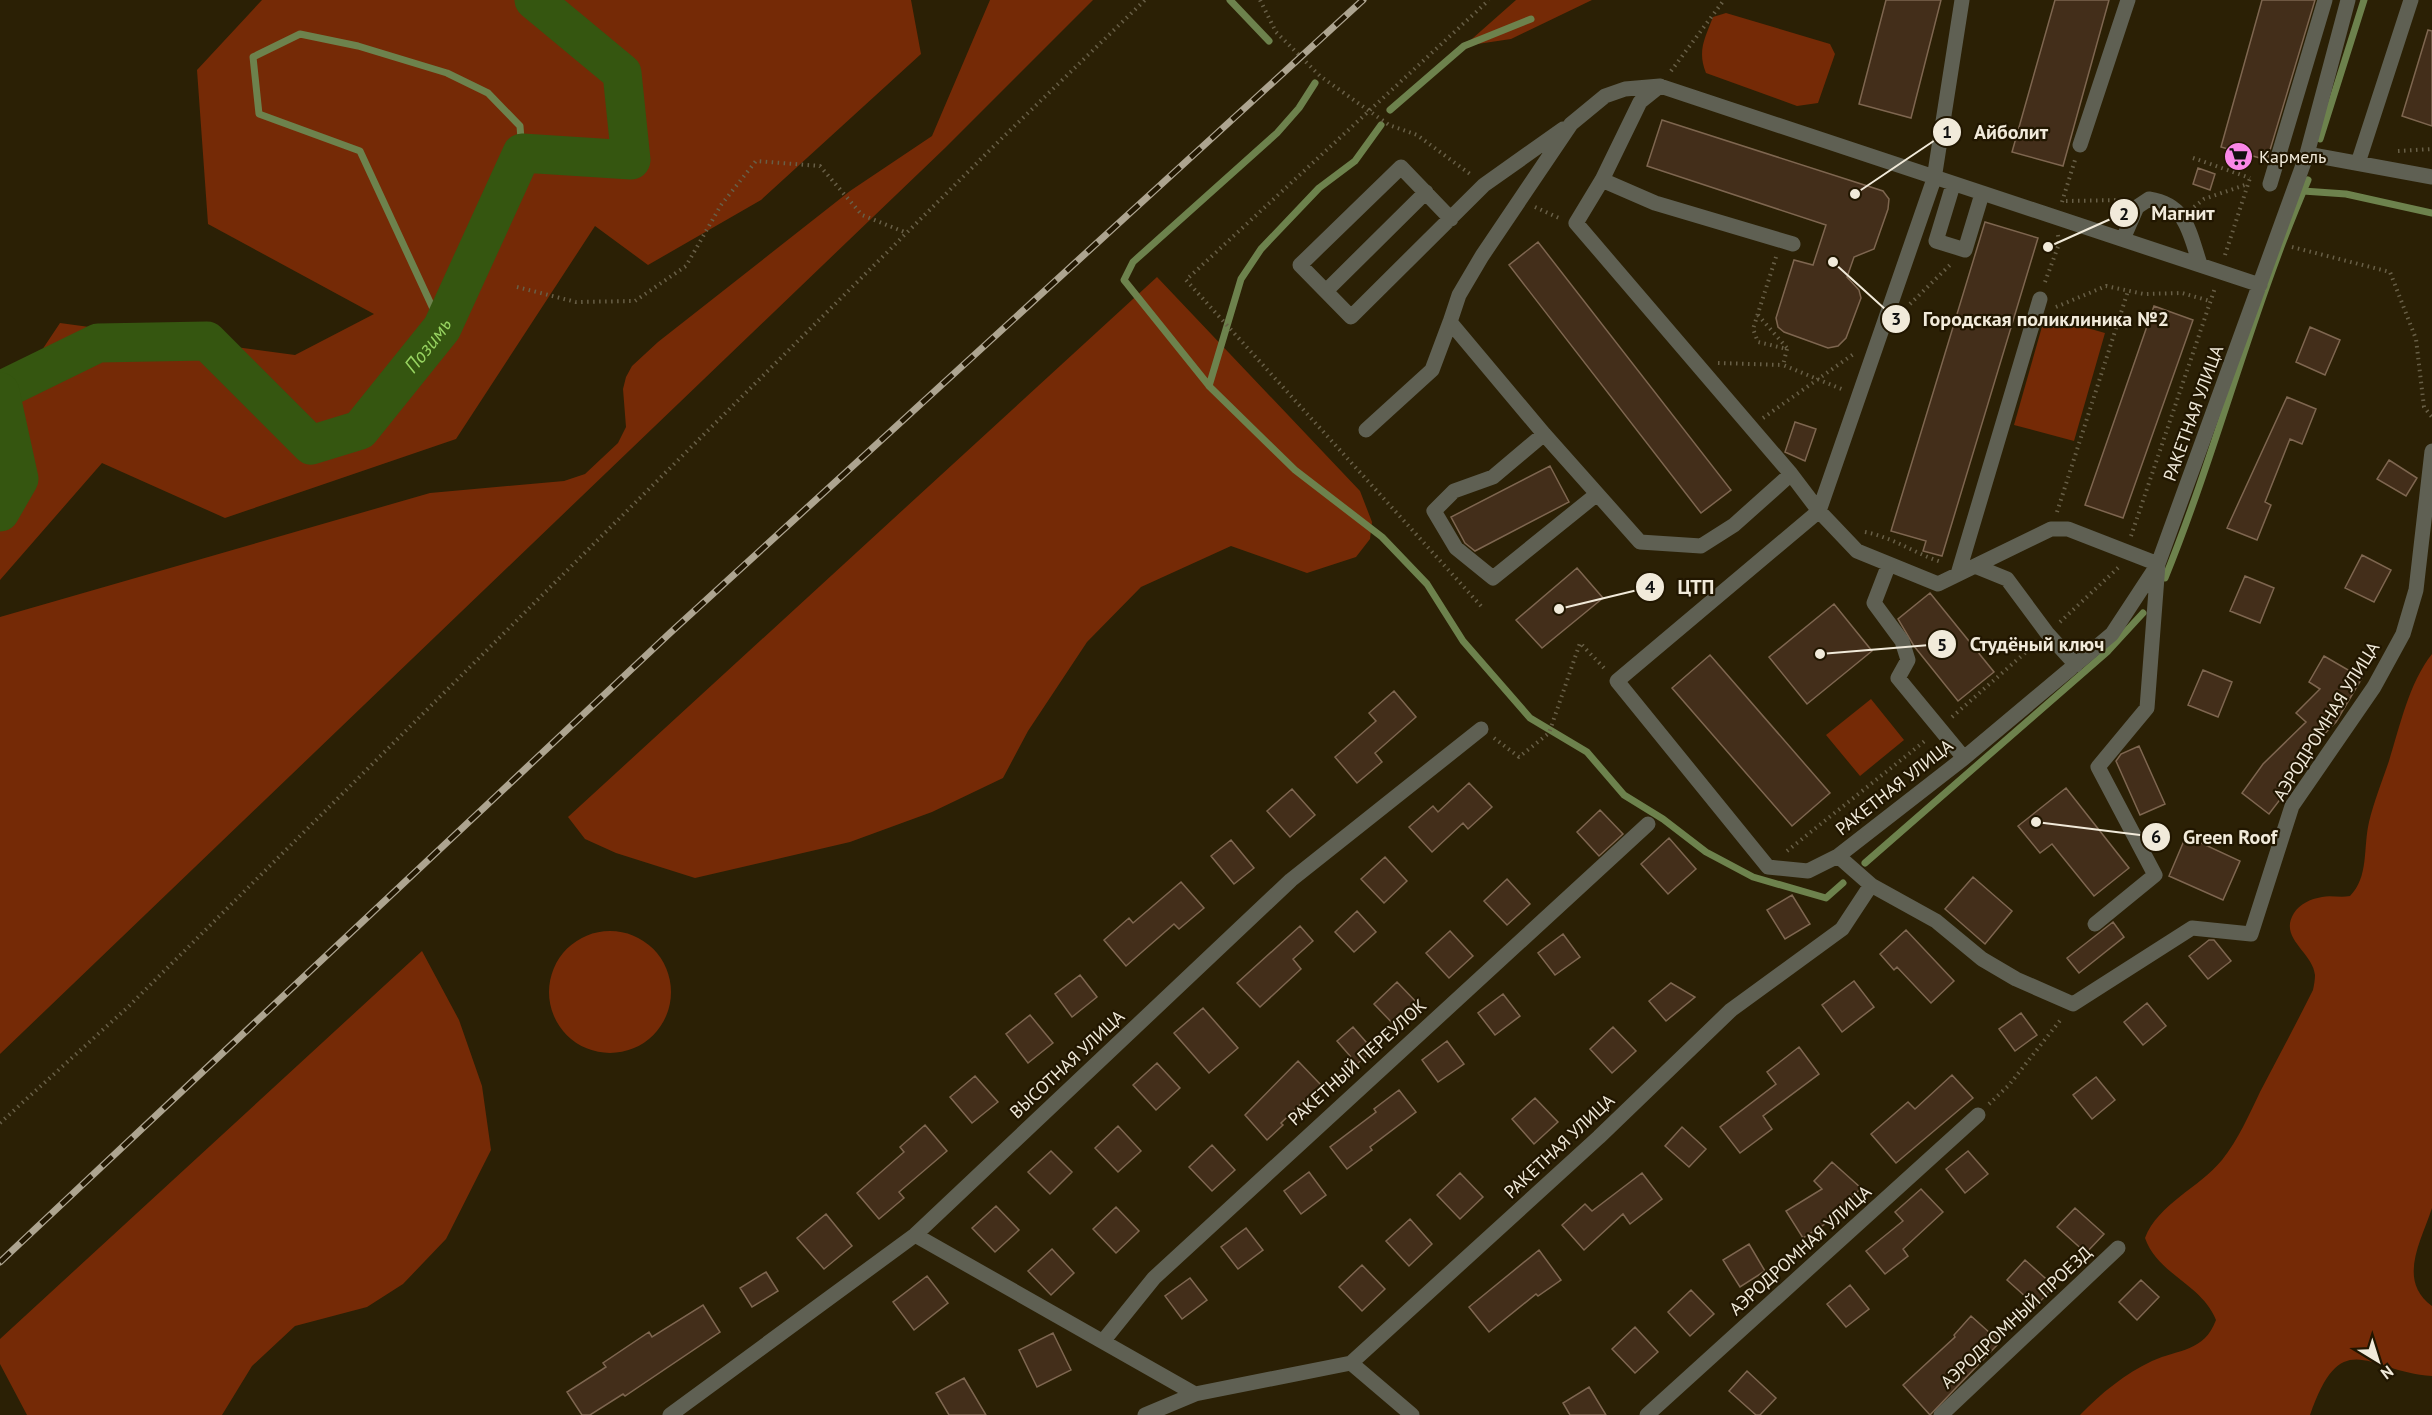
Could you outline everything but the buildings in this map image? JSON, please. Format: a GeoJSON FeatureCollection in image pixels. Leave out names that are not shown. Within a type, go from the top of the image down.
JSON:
{"type":"FeatureCollection","features":[{"type":"Feature","properties":{"kind":"street"},"geometry":{"type":"LineString","coordinates":[[1838,856],[1808,871],[1768,867],[1617,681],[1818,511],[1934,179],[1962,0]]}},
{"type":"Feature","properties":{"kind":"street"},"geometry":{"type":"LineString","coordinates":[[2080,145],[2128,0]]}},
{"type":"Feature","properties":{"kind":"street"},"geometry":{"type":"LineString","coordinates":[[2270,184],[2325,0]]}},
{"type":"Feature","properties":{"kind":"street","name":"РАКЕТНАЯ УЛИЦА"},"geometry":{"type":"LineString","coordinates":[[1351,1363],[1599,1137],[1731,1010],[1842,929],[1871,885],[1838,856],[1964,758],[2112,634],[2158,564],[2307,154],[2348,0]]}},
{"type":"Feature","properties":{"kind":"street"},"geometry":{"type":"LineString","coordinates":[[2358,163],[2411,0]]}},
{"type":"Feature","properties":{"kind":"street"},"geometry":{"type":"LineString","coordinates":[[1660,86],[1640,102],[1602,180],[1576,223],[1791,474],[1818,511],[1857,551],[1938,584],[2051,529],[2068,529],[2158,564],[2147,708],[2098,767],[2154,875],[2095,924]]}},
{"type":"Feature","properties":{"kind":"street"},"geometry":{"type":"LineString","coordinates":[[1451,219],[1401,167],[1300,265],[1351,317],[1451,219],[1484,185],[1571,124],[1605,96],[1625,89],[1660,86],[1934,179],[2260,285]]}},
{"type":"Feature","properties":{"kind":"street"},"geometry":{"type":"LineString","coordinates":[[1366,430],[1432,370],[1459,295],[1571,124]]}},
{"type":"Feature","properties":{"kind":"street"},"geometry":{"type":"LineString","coordinates":[[2307,154],[2432,177]]}},
{"type":"Feature","properties":{"kind":"street"},"geometry":{"type":"LineString","coordinates":[[1602,180],[1655,203],[1787,243]]}},
{"type":"Feature","properties":{"kind":"street"},"geometry":{"type":"LineString","coordinates":[[1953,185],[1936,241],[1965,250],[1982,194]]}},
{"type":"Feature","properties":{"kind":"street"},"geometry":{"type":"LineString","coordinates":[[1326,291],[1426,192]]}},
{"type":"Feature","properties":{"kind":"street"},"geometry":{"type":"LineString","coordinates":[[2123,239],[2137,207],[2149,199],[2166,201],[2178,210],[2182,217],[2200,264]]}},
{"type":"Feature","properties":{"kind":"street"},"geometry":{"type":"LineString","coordinates":[[1958,574],[2043,305]]}},
{"type":"Feature","properties":{"kind":"street"},"geometry":{"type":"LineString","coordinates":[[1450,322],[1544,434],[1640,542],[1701,546],[1734,525],[1791,474]]}},
{"type":"Feature","properties":{"kind":"street"},"geometry":{"type":"LineString","coordinates":[[1544,434],[1493,477],[1454,491],[1434,511],[1456,548],[1493,578],[1597,494]]}},
{"type":"Feature","properties":{"kind":"street","name":"АЭРОДРОМНАЯ УЛИЦА"},"geometry":{"type":"LineString","coordinates":[[2073,1004],[2192,928],[2251,934],[2292,806],[2374,687],[2403,634],[2416,590],[2432,452]]}},
{"type":"Feature","properties":{"kind":"street"},"geometry":{"type":"LineString","coordinates":[[1889,564],[1874,603],[1902,641],[1908,660],[1898,678],[1964,758]]}},
{"type":"Feature","properties":{"kind":"street"},"geometry":{"type":"LineString","coordinates":[[1975,566],[2007,579],[2047,633],[2076,665]]}},
{"type":"Feature","properties":{"kind":"street","name":"ВЫСОТНАЯ УЛИЦА"},"geometry":{"type":"LineString","coordinates":[[670,1415],[915,1235],[1290,880],[1481,729]]}},
{"type":"Feature","properties":{"kind":"street","name":"РАКЕТНЫЙ ПЕРЕУЛОК"},"geometry":{"type":"LineString","coordinates":[[1104,1340],[1154,1278],[1648,824]]}},
{"type":"Feature","properties":{"kind":"street"},"geometry":{"type":"LineString","coordinates":[[1871,885],[1936,921],[1983,959],[2016,979],[2073,1004]]}},
{"type":"Feature","properties":{"kind":"street","name":"АЭРОДРОМНАЯ УЛИЦА"},"geometry":{"type":"LineString","coordinates":[[1647,1415],[1978,1114]]}},
{"type":"Feature","properties":{"kind":"street"},"geometry":{"type":"LineString","coordinates":[[915,1235],[1104,1340],[1195,1394]]}},
{"type":"Feature","properties":{"kind":"street","name":"АЭРОДРОМНЫЙ ПРОЕЗД"},"geometry":{"type":"LineString","coordinates":[[1941,1415],[2118,1248]]}},
{"type":"Feature","properties":{"kind":"street"},"geometry":{"type":"LineString","coordinates":[[1145,1415],[1195,1394],[1351,1363],[1412,1415]]}},
{"type":"Feature","properties":{"kind":"path"},"geometry":{"type":"LineString","coordinates":[[0,1124],[128,1007],[907,233],[1145,0]]}},
{"type":"Feature","properties":{"kind":"path"},"geometry":{"type":"LineString","coordinates":[[1260,0],[1276,32],[1320,76],[1371,109]]}},
{"type":"Feature","properties":{"kind":"path"},"geometry":{"type":"LineString","coordinates":[[1660,86],[1724,0]]}},
{"type":"Feature","properties":{"kind":"path"},"geometry":{"type":"LineString","coordinates":[[2193,158],[2270,184]]}},
{"type":"Feature","properties":{"kind":"path"},"geometry":{"type":"LineString","coordinates":[[516,287],[576,302],[635,301],[686,266],[721,205],[756,161],[820,166],[862,215],[907,233]]}},
{"type":"Feature","properties":{"kind":"path"},"geometry":{"type":"LineString","coordinates":[[2220,271],[2250,178]]}},
{"type":"Feature","properties":{"kind":"path"},"geometry":{"type":"LineString","coordinates":[[2182,217],[2204,199],[2248,184]]}},
{"type":"Feature","properties":{"kind":"path"},"geometry":{"type":"LineString","coordinates":[[2062,201],[2121,200],[2137,207]]}},
{"type":"Feature","properties":{"kind":"path"},"geometry":{"type":"LineString","coordinates":[[1787,243],[1753,329],[1758,342],[1787,349]]}},
{"type":"Feature","properties":{"kind":"path"},"geometry":{"type":"LineString","coordinates":[[2276,243],[2390,272],[2416,339],[2424,407],[2432,417]]}},
{"type":"Feature","properties":{"kind":"path"},"geometry":{"type":"LineString","coordinates":[[2043,305],[2106,286],[2144,294],[2182,293],[2210,301]]}},
{"type":"Feature","properties":{"kind":"path"},"geometry":{"type":"LineString","coordinates":[[2051,529],[2128,291]]}},
{"type":"Feature","properties":{"kind":"path"},"geometry":{"type":"LineString","coordinates":[[1758,315],[1787,349]]}},
{"type":"Feature","properties":{"kind":"path"},"geometry":{"type":"LineString","coordinates":[[1783,365],[1787,349]]}},
{"type":"Feature","properties":{"kind":"path"},"geometry":{"type":"LineString","coordinates":[[1696,363],[1783,365],[1859,396]]}},
{"type":"Feature","properties":{"kind":"path"},"geometry":{"type":"LineString","coordinates":[[1844,538],[1863,531],[1884,536],[1918,554],[1945,563],[1966,548]]}},
{"type":"Feature","properties":{"kind":"path"},"geometry":{"type":"LineString","coordinates":[[1481,729],[1519,757],[1549,734],[1580,643],[1617,681]]}},
{"type":"Feature","properties":{"kind":"path"},"geometry":{"type":"LineString","coordinates":[[1978,1114],[2008,1085],[2073,1004]]}},
{"type":"Feature","properties":{"kind":"shaded area"},"geometry":{"type":"Polygon","coordinates":[[[262,0],[911,0],[921,54],[761,200],[648,265],[595,226],[456,439],[225,518],[102,463],[0,580],[0,413],[60,323],[295,355],[374,314],[208,224],[197,70],[262,0]]]}},
{"type":"Feature","properties":{"kind":"shaded area"},"geometry":{"type":"Polygon","coordinates":[[[990,0],[1093,0],[945,148],[0,1054],[0,617],[430,493],[564,481],[585,474],[618,443],[626,427],[623,389],[632,366],[658,342],[850,191],[932,136],[990,0]]]}},
{"type":"Feature","properties":{"kind":"shaded area"},"geometry":{"type":"Polygon","coordinates":[[[1516,0],[1592,0],[1511,39],[1464,46],[1516,0]]]}},
{"type":"Feature","properties":{"kind":"shaded area"},"geometry":{"type":"Polygon","coordinates":[[[1726,13],[1830,44],[1835,54],[1818,103],[1797,106],[1706,73],[1702,58],[1705,38],[1713,17],[1726,13]]]}},
{"type":"Feature","properties":{"kind":"shaded area"},"geometry":{"type":"Polygon","coordinates":[[[1157,277],[1360,491],[1372,522],[1370,539],[1356,557],[1307,573],[1231,546],[1141,587],[1087,642],[1028,731],[1003,778],[932,812],[850,842],[695,878],[616,853],[585,839],[568,817],[1157,277]]]}},
{"type":"Feature","properties":{"kind":"shaded area"},"geometry":{"type":"Polygon","coordinates":[[[2045,316],[2105,333],[2074,441],[2014,425],[2045,316]]]}},
{"type":"Feature","properties":{"kind":"shaded area"},"geometry":{"type":"Polygon","coordinates":[[[2432,654],[2432,1208],[2418,1247],[2414,1273],[2421,1296],[2432,1306],[2432,1376],[2410,1373],[2374,1362],[2346,1361],[2334,1370],[2322,1387],[2310,1415],[2080,1415],[2123,1378],[2152,1361],[2198,1344],[2211,1330],[2216,1320],[2201,1297],[2169,1271],[2151,1251],[2145,1238],[2159,1215],[2213,1170],[2228,1152],[2313,990],[2315,975],[2313,967],[2293,938],[2290,922],[2296,910],[2306,902],[2325,896],[2350,896],[2356,888],[2363,871],[2371,814],[2401,719],[2417,678],[2432,654]]]}},
{"type":"Feature","properties":{"kind":"shaded area"},"geometry":{"type":"Polygon","coordinates":[[[1871,699],[1904,740],[1860,776],[1826,735],[1871,699]]]}},
{"type":"Feature","properties":{"kind":"shaded area"},"geometry":{"type":"Polygon","coordinates":[[[610,931],[633,935],[653,949],[667,969],[671,992],[667,1015],[653,1035],[633,1049],[610,1053],[587,1049],[567,1035],[553,1015],[549,992],[553,969],[567,949],[587,935],[610,931]]]}},
{"type":"Feature","properties":{"kind":"shaded area"},"geometry":{"type":"Polygon","coordinates":[[[422,951],[459,1020],[482,1086],[491,1150],[446,1239],[403,1284],[367,1307],[295,1326],[252,1366],[222,1415],[27,1415],[0,1364],[0,1339],[422,951]]]}},
{"type":"Feature","properties":{"kind":"waterway","name":"Позимь"},"geometry":{"type":"LineString","coordinates":[[0,391],[98,343],[207,341],[311,445],[360,430],[442,328],[522,153],[631,160],[622,73],[534,0]]}},
{"type":"Feature","properties":{"kind":"waterway"},"geometry":{"type":"LineString","coordinates":[[1230,0],[1269,41]]}},
{"type":"Feature","properties":{"kind":"waterway"},"geometry":{"type":"LineString","coordinates":[[2320,139],[2364,0]]}},
{"type":"Feature","properties":{"kind":"waterway"},"geometry":{"type":"LineString","coordinates":[[1390,110],[1464,46],[1531,19]]}},
{"type":"Feature","properties":{"kind":"waterway"},"geometry":{"type":"LineString","coordinates":[[442,328],[360,151],[259,114],[253,57],[300,34],[358,46],[447,73],[488,93],[520,126],[522,153]]}},
{"type":"Feature","properties":{"kind":"waterway"},"geometry":{"type":"LineString","coordinates":[[1315,83],[1299,108],[1277,133],[1133,262],[1124,280],[1210,387],[1295,470],[1382,537],[1427,584],[1463,641],[1530,718],[1587,752],[1624,795],[1663,819],[1706,852],[1753,877],[1826,898],[1843,883]]}},
{"type":"Feature","properties":{"kind":"waterway"},"geometry":{"type":"LineString","coordinates":[[1209,386],[1241,279],[1261,249],[1319,188],[1355,161],[1381,125]]}},
{"type":"Feature","properties":{"kind":"waterway"},"geometry":{"type":"LineString","coordinates":[[2165,578],[2202,479],[2269,278],[2308,180]]}},
{"type":"Feature","properties":{"kind":"waterway"},"geometry":{"type":"LineString","coordinates":[[2303,191],[2346,194],[2432,213]]}},
{"type":"Feature","properties":{"kind":"waterway","name":"Позимь"},"geometry":{"type":"LineString","coordinates":[[0,392],[19,479],[0,512]]}},
{"type":"Feature","properties":{"kind":"waterway"},"geometry":{"type":"LineString","coordinates":[[1865,863],[2108,651],[2143,613]]}},
{"type":"Feature","properties":{"kind":"railway"},"geometry":{"type":"LineString","coordinates":[[0,1262],[670,633],[1363,0]]}},
{"type":"Feature","properties":{"kind":"place","name":"Кармель"},"geometry":{"type":"Point","coordinates":[2238,156]}},
{"type":"Feature","properties":{"kind":"place","name":"Айболит"},"geometry":{"type":"Point","coordinates":[1855,194]}},
{"type":"Feature","properties":{"kind":"place","name":"Магнит"},"geometry":{"type":"Point","coordinates":[2048,247]}},
{"type":"Feature","properties":{"kind":"place","name":"Городская поликлиника №2"},"geometry":{"type":"Point","coordinates":[1833,262]}},
{"type":"Feature","properties":{"kind":"place","name":"ЦТП"},"geometry":{"type":"Point","coordinates":[1559,609]}},
{"type":"Feature","properties":{"kind":"place","name":"Студёный ключ"},"geometry":{"type":"Point","coordinates":[1820,654]}},
{"type":"Feature","properties":{"kind":"place","name":"Green Roof"},"geometry":{"type":"Point","coordinates":[2036,822]}}]}
